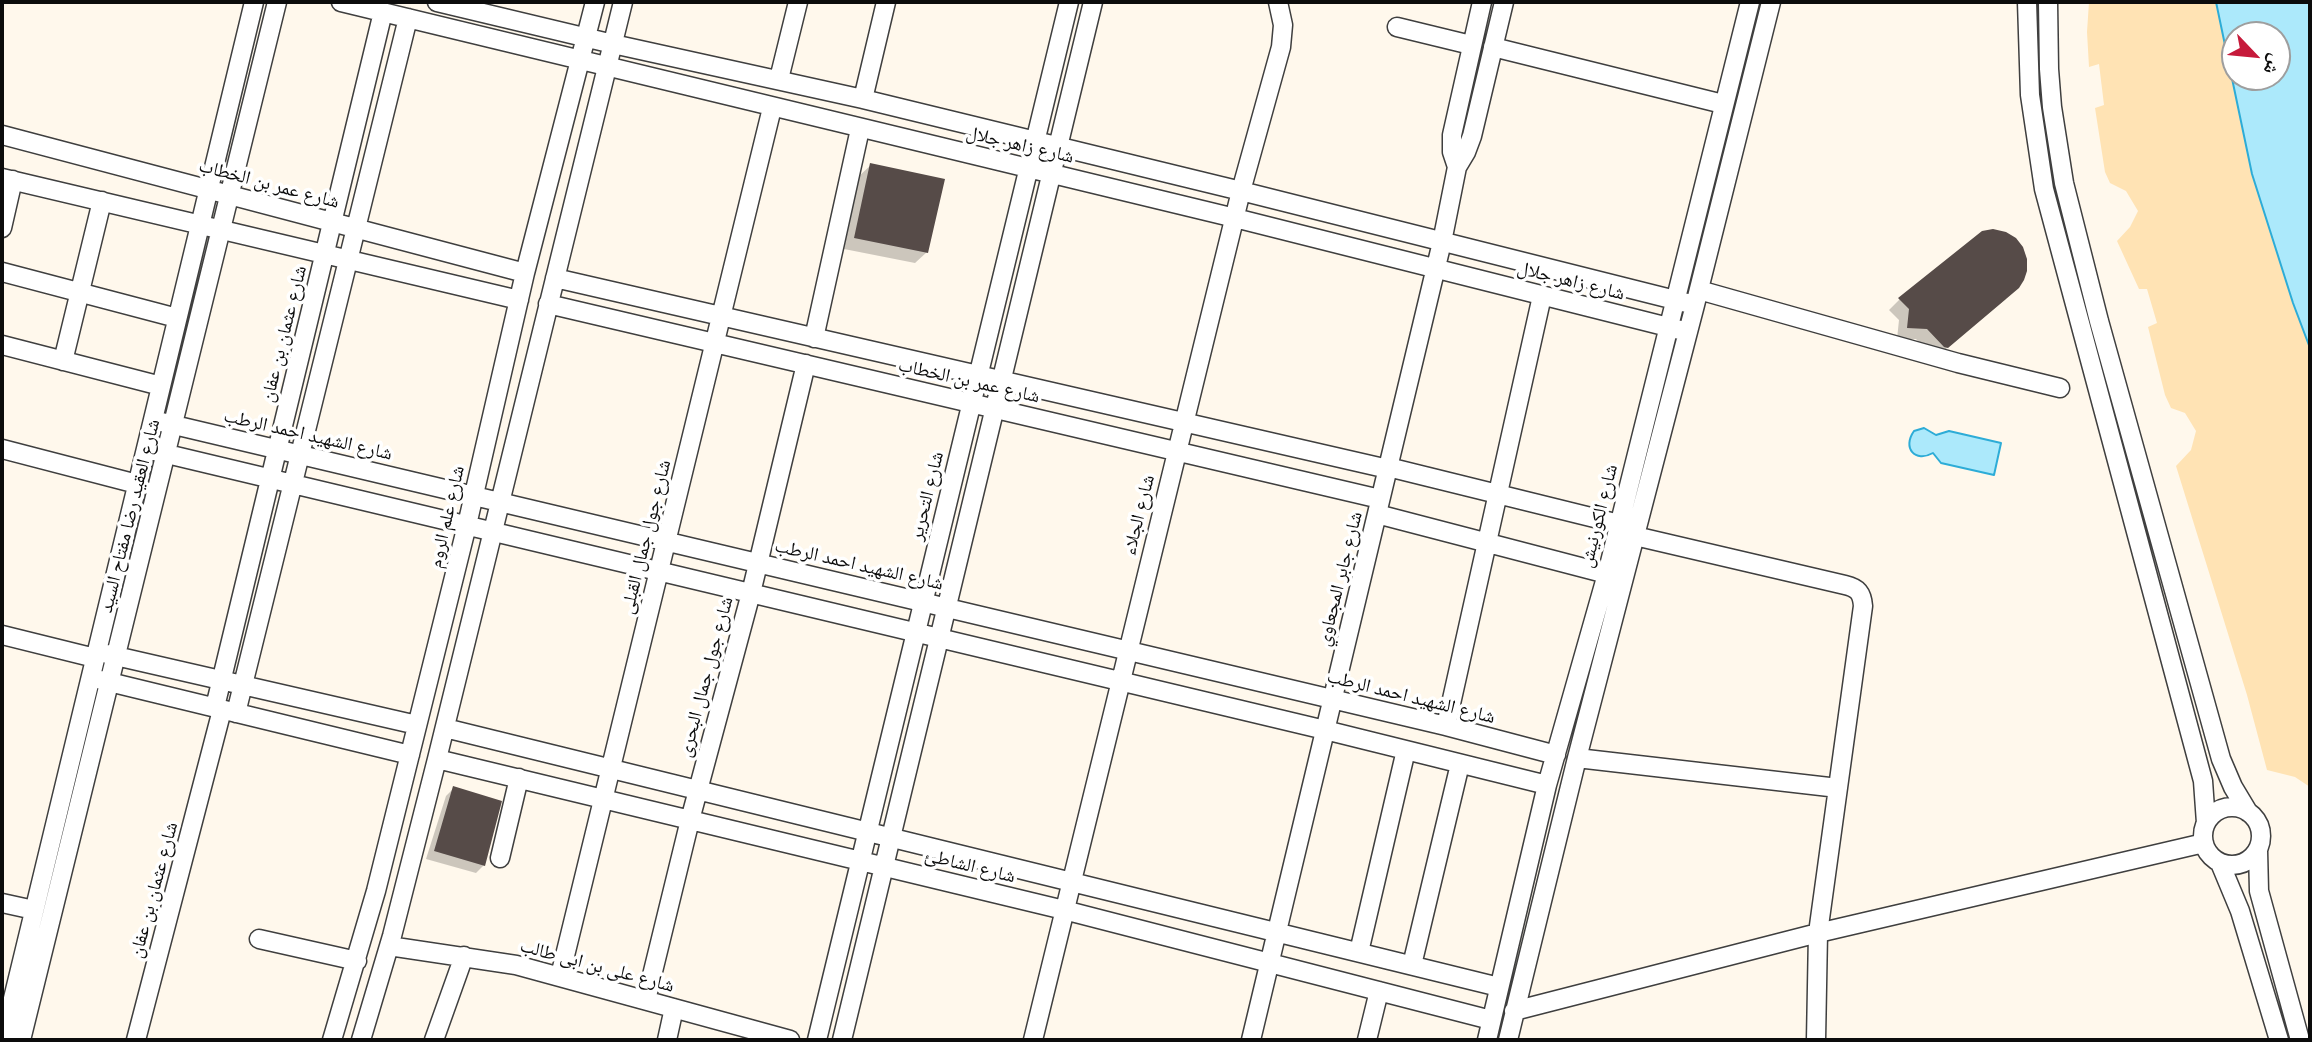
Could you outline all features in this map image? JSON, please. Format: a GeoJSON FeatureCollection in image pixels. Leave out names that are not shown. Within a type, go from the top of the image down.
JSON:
{"type":"FeatureCollection","features":[{"type":"Feature","properties":{"kind":"street","name":"شارع العقيد رضا مفتاح السيد"},"geometry":{"type":"LineString","coordinates":[[3,1040],[254,2]]}},
{"type":"Feature","properties":{"kind":"street","name":"شارع العقيد رضا مفتاح السيد"},"geometry":{"type":"LineString","coordinates":[[21,1040],[276,2]]}},
{"type":"Feature","properties":{"kind":"street","name":"شارع زاهر جلال"},"geometry":{"type":"LineString","coordinates":[[341,2],[1235,218],[1688,332]]}},
{"type":"Feature","properties":{"kind":"street","name":"شارع زاهر جلال"},"geometry":{"type":"LineString","coordinates":[[437,2],[863,99],[1675,300],[1697,297],[2060,388]]}},
{"type":"Feature","properties":{"kind":"street","name":"شارع علم الروم"},"geometry":{"type":"LineString","coordinates":[[332,1040],[376,891],[467,525],[519,300],[595,2]]}},
{"type":"Feature","properties":{"kind":"street"},"geometry":{"type":"LineString","coordinates":[[361,1040],[391,941],[445,728],[623,2]]}},
{"type":"Feature","properties":{"kind":"street"},"geometry":{"type":"LineString","coordinates":[[779,79],[798,2]]}},
{"type":"Feature","properties":{"kind":"street"},"geometry":{"type":"LineString","coordinates":[[863,99],[886,2]]}},
{"type":"Feature","properties":{"kind":"street","name":"شارع التحرير"},"geometry":{"type":"LineString","coordinates":[[817,1040],[1069,2]]}},
{"type":"Feature","properties":{"kind":"street"},"geometry":{"type":"LineString","coordinates":[[842,1040],[1093,2]]}},
{"type":"Feature","properties":{"kind":"street","name":"شارع الجلاء"},"geometry":{"type":"LineString","coordinates":[[1033,1040],[1241,191],[1281,47],[1283,25],[1278,2]]}},
{"type":"Feature","properties":{"kind":"street","name":"شارع جابر المجعاوي"},"geometry":{"type":"LineString","coordinates":[[1457,167],[1452,152],[1452,135],[1482,2]]}},
{"type":"Feature","properties":{"kind":"street","name":"شارع جابر المجعاوي"},"geometry":{"type":"LineString","coordinates":[[1251,1040],[1436,269],[1457,167],[1472,136],[1504,2]]}},
{"type":"Feature","properties":{"kind":"street","name":"شارع الكورنيش"},"geometry":{"type":"LineString","coordinates":[[1486,1040],[1547,785],[1607,573],[1750,2]]}},
{"type":"Feature","properties":{"kind":"street","name":"شارع الكورنيش"},"geometry":{"type":"LineString","coordinates":[[1508,1040],[1577,758],[1771,2]]}},
{"type":"Feature","properties":{"kind":"street"},"geometry":{"type":"LineString","coordinates":[[2027,2],[2030,95],[2045,189],[2203,781],[2206,823],[2204,843],[2213,858],[2228,865],[2246,862],[2258,850]]}},
{"type":"Feature","properties":{"kind":"street"},"geometry":{"type":"LineString","coordinates":[[2048,2],[2052,107],[2064,183],[2099,321],[2221,760],[2232,787],[2259,825],[2259,891],[2300,1040]]}},
{"type":"Feature","properties":{"kind":"street","name":"شارع عثمان بن عفان"},"geometry":{"type":"LineString","coordinates":[[136,1040],[224,710],[221,680],[383,12]]}},
{"type":"Feature","properties":{"kind":"street","name":"شارع عثمان بن عفان"},"geometry":{"type":"LineString","coordinates":[[224,710],[243,685],[408,18]]}},
{"type":"Feature","properties":{"kind":"street"},"geometry":{"type":"LineString","coordinates":[[1397,27],[1471,45]]}},
{"type":"Feature","properties":{"kind":"street"},"geometry":{"type":"LineString","coordinates":[[1493,47],[1723,104]]}},
{"type":"Feature","properties":{"kind":"street","name":"شارع جول جمال القبلى"},"geometry":{"type":"LineString","coordinates":[[560,976],[772,107]]}},
{"type":"Feature","properties":{"kind":"street"},"geometry":{"type":"LineString","coordinates":[[814,338],[860,129]]}},
{"type":"Feature","properties":{"kind":"street","name":"شارع عمر بن الخطاب"},"geometry":{"type":"LineString","coordinates":[[2,135],[526,273]]}},
{"type":"Feature","properties":{"kind":"street"},"geometry":{"type":"LineString","coordinates":[[2,228],[7,179],[519,300]]}},
{"type":"Feature","properties":{"kind":"street"},"geometry":{"type":"LineString","coordinates":[[63,361],[102,201]]}},
{"type":"Feature","properties":{"kind":"street"},"geometry":{"type":"LineString","coordinates":[[2,272],[177,318]]}},
{"type":"Feature","properties":{"kind":"street","name":"شارع عمر بن الخطاب"},"geometry":{"type":"LineString","coordinates":[[555,278],[1388,468],[1619,524]]}},
{"type":"Feature","properties":{"kind":"street"},"geometry":{"type":"LineString","coordinates":[[1446,726],[1542,296]]}},
{"type":"Feature","properties":{"kind":"street","name":"شارع عمر بن الخطاب"},"geometry":{"type":"LineString","coordinates":[[548,304],[1177,451],[1379,506],[1488,543],[1607,573]]}},
{"type":"Feature","properties":{"kind":"street"},"geometry":{"type":"LineString","coordinates":[[2,345],[161,386]]}},
{"type":"Feature","properties":{"kind":"street","name":"شارع جول جمال البحرى"},"geometry":{"type":"LineString","coordinates":[[646,1000],[690,820],[751,593],[806,364]]}},
{"type":"Feature","properties":{"kind":"street","name":"شارع الشهيد احمد الرطب"},"geometry":{"type":"LineString","coordinates":[[153,420],[1128,650],[1556,755]]}},
{"type":"Feature","properties":{"kind":"street"},"geometry":{"type":"LineString","coordinates":[[2,449],[137,484]]}},
{"type":"Feature","properties":{"kind":"street"},"geometry":{"type":"LineString","coordinates":[[146,449],[1547,785]]}},
{"type":"Feature","properties":{"kind":"street"},"geometry":{"type":"LineString","coordinates":[[1635,536],[1845,585],[1859,591],[1863,598],[1818,933],[1816,1040]]}},
{"type":"Feature","properties":{"kind":"street"},"geometry":{"type":"LineString","coordinates":[[2,635],[96,655],[117,656],[417,725]]}},
{"type":"Feature","properties":{"kind":"street"},"geometry":{"type":"LineString","coordinates":[[90,677],[410,755]]}},
{"type":"Feature","properties":{"kind":"street","name":"شارع الشاطئ"},"geometry":{"type":"LineString","coordinates":[[445,728],[1499,988]]}},
{"type":"Feature","properties":{"kind":"street"},"geometry":{"type":"LineString","coordinates":[[1359,952],[1406,750]]}},
{"type":"Feature","properties":{"kind":"street","name":"شارع الشاطئ"},"geometry":{"type":"LineString","coordinates":[[437,758],[1064,910],[1491,1020]]}},
{"type":"Feature","properties":{"kind":"street"},"geometry":{"type":"LineString","coordinates":[[1577,758],[1838,788]]}},
{"type":"Feature","properties":{"kind":"street"},"geometry":{"type":"LineString","coordinates":[[1412,965],[1460,764]]}},
{"type":"Feature","properties":{"kind":"street"},"geometry":{"type":"LineString","coordinates":[[500,858],[519,778]]}},
{"type":"Feature","properties":{"kind":"street"},"geometry":{"type":"LineString","coordinates":[[2206,823],[2217,811],[2225,808],[2248,811]]}},
{"type":"Feature","properties":{"kind":"street"},"geometry":{"type":"LineString","coordinates":[[1514,1011],[1818,933],[2204,843]]}},
{"type":"Feature","properties":{"kind":"street"},"geometry":{"type":"LineString","coordinates":[[2220,863],[2240,911],[2279,1040]]}},
{"type":"Feature","properties":{"kind":"street"},"geometry":{"type":"LineString","coordinates":[[376,891],[386,896],[402,896]]}},
{"type":"Feature","properties":{"kind":"street"},"geometry":{"type":"LineString","coordinates":[[2,903],[34,911]]}},
{"type":"Feature","properties":{"kind":"street","name":"شارع على بن ابى طالب"},"geometry":{"type":"LineString","coordinates":[[366,930],[377,929],[391,941],[516,965],[790,1040]]}},
{"type":"Feature","properties":{"kind":"street"},"geometry":{"type":"LineString","coordinates":[[259,939],[357,961]]}},
{"type":"Feature","properties":{"kind":"street"},"geometry":{"type":"LineString","coordinates":[[435,1040],[464,956]]}},
{"type":"Feature","properties":{"kind":"street"},"geometry":{"type":"LineString","coordinates":[[1367,1040],[1379,991]]}},
{"type":"Feature","properties":{"kind":"street"},"geometry":{"type":"LineString","coordinates":[[667,1040],[674,1008]]}},
{"type":"Feature","properties":{"kind":"sand"},"geometry":{"type":"Polygon","coordinates":[[[2089,2],[2216,2],[2221,26],[2221,91],[2235,91],[2252,174],[2310,348],[2310,787],[2295,777],[2267,770],[2247,695],[2176,466],[2191,450],[2196,431],[2185,413],[2171,408],[2165,395],[2148,327],[2157,323],[2147,289],[2139,289],[2117,241],[2130,227],[2138,211],[2126,191],[2110,183],[2105,172],[2095,108],[2104,105],[2099,64],[2089,67],[2089,2]]]}},
{"type":"Feature","properties":{"kind":"water"},"geometry":{"type":"Polygon","coordinates":[[[2216,2],[2310,2],[2310,348],[2252,174],[2235,91],[2291,91],[2291,21],[2221,21],[2221,26],[2216,2]]]}},
{"type":"Feature","properties":{"kind":"water"},"geometry":{"type":"Polygon","coordinates":[[[1924,428],[1936,435],[1949,431],[2001,443],[1994,475],[1941,463],[1933,453],[1927,456],[1916,455],[1909,443],[1914,431],[1924,428]]]}},
{"type":"Feature","properties":{"kind":"building"},"geometry":{"type":"Polygon","coordinates":[[[870,163],[945,179],[928,253],[854,238],[870,163]]]}},
{"type":"Feature","properties":{"kind":"building"},"geometry":{"type":"Polygon","coordinates":[[[1993,229],[2016,238],[2023,247],[2027,271],[2019,288],[1948,348],[1927,329],[1907,328],[1909,309],[1898,298],[1982,231],[1993,229]]]}},
{"type":"Feature","properties":{"kind":"building"},"geometry":{"type":"Polygon","coordinates":[[[453,786],[502,801],[485,866],[434,851],[453,786]]]}}]}
